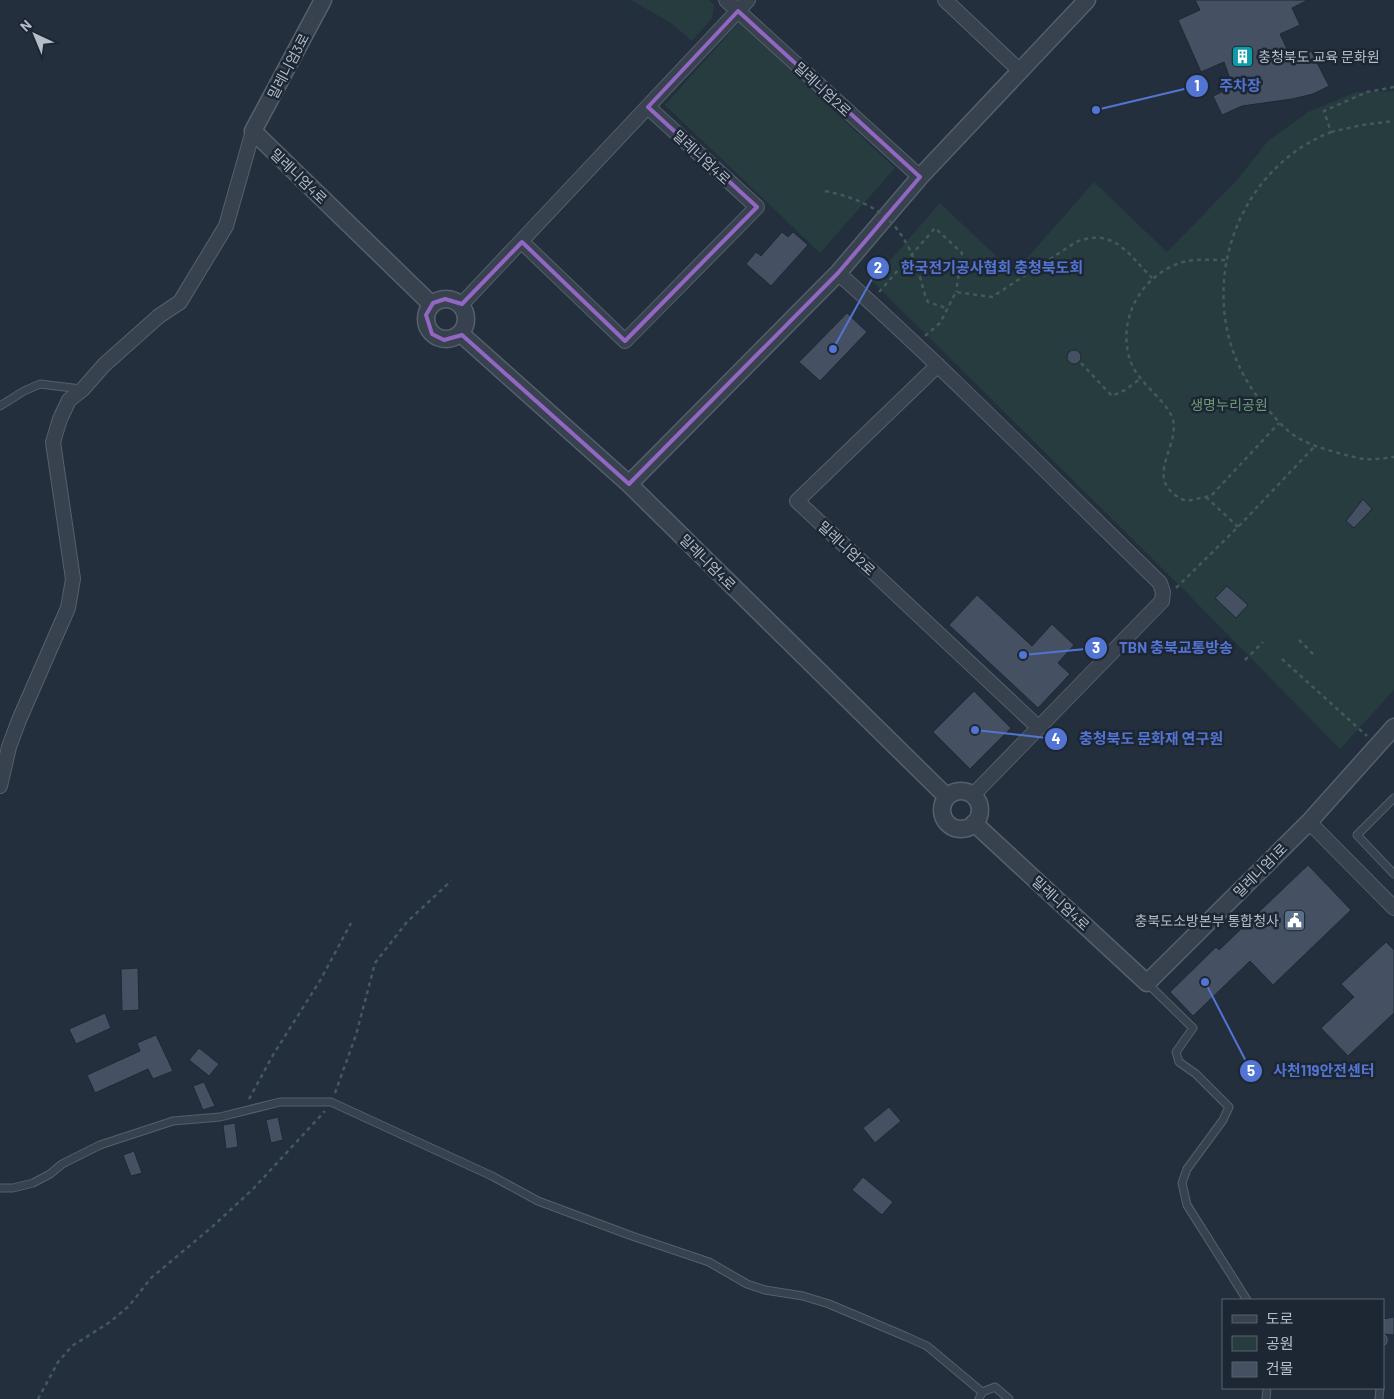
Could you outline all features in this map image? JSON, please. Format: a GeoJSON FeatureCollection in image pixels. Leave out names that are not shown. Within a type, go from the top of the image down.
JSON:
{"type":"FeatureCollection","features":[{"type":"Feature","properties":{"kind":"street","name":"밀레니엄2로"},"geometry":{"type":"LineString","coordinates":[[726,0],[920,177]]}},
{"type":"Feature","properties":{"kind":"street"},"geometry":{"type":"LineString","coordinates":[[461,305],[748,0]]}},
{"type":"Feature","properties":{"kind":"street"},"geometry":{"type":"LineString","coordinates":[[945,0],[1020,71]]}},
{"type":"Feature","properties":{"kind":"street"},"geometry":{"type":"LineString","coordinates":[[629,484],[838,273],[920,177],[1087,0]]}},
{"type":"Feature","properties":{"kind":"street","name":"밀레니엄3로"},"geometry":{"type":"LineString","coordinates":[[253,131],[322,1]]}},
{"type":"Feature","properties":{"kind":"street","name":"밀레니엄4로"},"geometry":{"type":"LineString","coordinates":[[522,242],[625,341],[756,207],[648,107]]}},
{"type":"Feature","properties":{"kind":"street"},"geometry":{"type":"LineString","coordinates":[[0,786],[9,748],[19,720],[68,608],[72,579],[54,442],[60,419],[69,400],[83,389],[104,365],[159,316],[180,302],[226,226],[253,131]]}},
{"type":"Feature","properties":{"kind":"street","name":"밀레니엄4로"},"geometry":{"type":"LineString","coordinates":[[253,131],[432,305]]}},
{"type":"Feature","properties":{"kind":"street"},"geometry":{"type":"LineString","coordinates":[[838,273],[938,365],[1160,583],[1164,592],[1162,601],[973,796]]}},
{"type":"Feature","properties":{"kind":"street"},"geometry":{"type":"LineString","coordinates":[[446,299],[461,305],[467,319],[461,334],[444,340],[432,334],[426,322],[426,315],[432,305],[446,299]]}},
{"type":"Feature","properties":{"kind":"street","name":"밀레니엄4로"},"geometry":{"type":"LineString","coordinates":[[461,334],[629,484],[947,798]]}},
{"type":"Feature","properties":{"kind":"street","name":"밀레니엄2로"},"geometry":{"type":"LineString","coordinates":[[938,365],[797,501],[1039,728]]}},
{"type":"Feature","properties":{"kind":"street","name":"밀레니엄1로"},"geometry":{"type":"LineString","coordinates":[[1147,983],[1309,822],[1394,727]]}},
{"type":"Feature","properties":{"kind":"street"},"geometry":{"type":"LineString","coordinates":[[962,791],[973,796],[979,806],[978,818],[974,823],[963,829],[946,822],[942,811],[947,798],[955,792],[962,791]]}},
{"type":"Feature","properties":{"kind":"street"},"geometry":{"type":"LineString","coordinates":[[1309,822],[1394,908]]}},
{"type":"Feature","properties":{"kind":"street","name":"밀레니엄4로"},"geometry":{"type":"LineString","coordinates":[[974,823],[1147,983]]}},
{"type":"Feature","properties":{"kind":"lane"},"geometry":{"type":"LineString","coordinates":[[0,406],[24,391],[40,384],[83,389]]}},
{"type":"Feature","properties":{"kind":"lane"},"geometry":{"type":"LineString","coordinates":[[1394,798],[1357,835],[1394,874]]}},
{"type":"Feature","properties":{"kind":"lane"},"geometry":{"type":"LineString","coordinates":[[1147,983],[1193,1028],[1176,1052],[1178,1062],[1196,1074],[1229,1107],[1224,1120],[1187,1169],[1182,1183],[1187,1205],[1246,1299]]}},
{"type":"Feature","properties":{"kind":"lane"},"geometry":{"type":"LineString","coordinates":[[0,1188],[13,1188],[33,1183],[87,1150],[173,1121],[194,1118],[205,1120],[280,1102],[331,1102],[492,1176],[538,1201],[640,1240],[709,1262],[747,1284],[765,1290],[803,1296],[889,1329],[927,1346],[980,1395],[995,1387],[1009,1399]]}},
{"type":"Feature","properties":{"kind":"path"},"geometry":{"type":"LineString","coordinates":[[1331,132],[1324,111],[1367,92],[1394,87]]}},
{"type":"Feature","properties":{"kind":"path"},"geometry":{"type":"LineString","coordinates":[[1394,121],[1362,124],[1331,132],[1318,137],[1287,158],[1262,184],[1244,210],[1225,260],[1222,287],[1233,351],[1248,385],[1279,423],[1301,440],[1316,445],[1365,459],[1394,457]]}},
{"type":"Feature","properties":{"kind":"path"},"geometry":{"type":"LineString","coordinates":[[824,191],[850,196],[875,208],[894,225],[909,246],[918,265],[928,302],[946,308]]}},
{"type":"Feature","properties":{"kind":"path"},"geometry":{"type":"LineString","coordinates":[[870,302],[935,228],[962,254],[956,292],[940,322],[915,345]]}},
{"type":"Feature","properties":{"kind":"path"},"geometry":{"type":"LineString","coordinates":[[956,292],[992,297],[1076,242],[1089,237],[1105,237],[1115,241],[1152,278]]}},
{"type":"Feature","properties":{"kind":"path"},"geometry":{"type":"LineString","coordinates":[[1225,260],[1186,262],[1152,278],[1135,300],[1128,321],[1126,346],[1140,379],[1163,404],[1173,420],[1171,439],[1165,457],[1164,478],[1172,492],[1178,497],[1186,500],[1211,496],[1279,423]]}},
{"type":"Feature","properties":{"kind":"path"},"geometry":{"type":"LineString","coordinates":[[1081,363],[1112,396],[1125,390],[1140,379]]}},
{"type":"Feature","properties":{"kind":"path"},"geometry":{"type":"LineString","coordinates":[[1162,601],[1238,527],[1316,445]]}},
{"type":"Feature","properties":{"kind":"path"},"geometry":{"type":"LineString","coordinates":[[1206,497],[1238,527]]}},
{"type":"Feature","properties":{"kind":"path"},"geometry":{"type":"LineString","coordinates":[[1298,640],[1316,656]]}},
{"type":"Feature","properties":{"kind":"path"},"geometry":{"type":"LineString","coordinates":[[1245,660],[1263,642]]}},
{"type":"Feature","properties":{"kind":"path"},"geometry":{"type":"LineString","coordinates":[[1282,659],[1377,746]]}},
{"type":"Feature","properties":{"kind":"path"},"geometry":{"type":"LineString","coordinates":[[38,1399],[58,1362],[72,1346],[110,1322],[129,1306],[152,1278],[212,1228],[253,1189],[316,1122],[331,1102],[356,1035],[375,963],[407,922],[451,881]]}},
{"type":"Feature","properties":{"kind":"path"},"geometry":{"type":"LineString","coordinates":[[243,1112],[259,1078],[321,979],[350,923]]}},
{"type":"Feature","properties":{"kind":"highlighted area"},"geometry":{"type":"Polygon","coordinates":[[[738,11],[920,177],[838,273],[629,484],[462,335],[444,340],[432,334],[426,315],[433,303],[445,299],[462,304],[522,242],[625,341],[757,207],[648,107],[738,11]]]}},
{"type":"Feature","properties":{"kind":"green space"},"geometry":{"type":"Polygon","coordinates":[[[631,0],[709,0],[714,5],[712,18],[692,41],[671,23],[631,0]]]}},
{"type":"Feature","properties":{"kind":"green space"},"geometry":{"type":"Polygon","coordinates":[[[739,22],[895,168],[820,253],[665,105],[739,22]]]}},
{"type":"Feature","properties":{"kind":"green space","name":"생명누리공원"},"geometry":{"type":"Polygon","coordinates":[[[1394,91],[1394,690],[1340,749],[1187,593],[872,281],[940,203],[1014,273],[1094,182],[1167,252],[1237,180],[1268,141],[1308,112],[1356,92],[1394,91]]]}},
{"type":"Feature","properties":{"kind":"building","name":"충청북도 교육 문화원"},"geometry":{"type":"Polygon","coordinates":[[[1195,0],[1308,0],[1292,8],[1300,25],[1280,34],[1292,60],[1311,51],[1329,86],[1313,94],[1242,106],[1222,115],[1213,96],[1233,87],[1224,62],[1201,72],[1178,20],[1200,10],[1195,0]]]}},
{"type":"Feature","properties":{"kind":"building"},"geometry":{"type":"Polygon","coordinates":[[[782,232],[788,237],[793,232],[808,245],[771,286],[746,264],[756,252],[761,256],[782,232]]]}},
{"type":"Feature","properties":{"kind":"building"},"geometry":{"type":"Polygon","coordinates":[[[847,313],[867,332],[820,381],[799,362],[847,313]]]}},
{"type":"Feature","properties":{"kind":"building"},"geometry":{"type":"Polygon","coordinates":[[[1071,350],[1077,350],[1081,357],[1077,364],[1071,364],[1067,360],[1067,354],[1071,350]]]}},
{"type":"Feature","properties":{"kind":"building"},"geometry":{"type":"Polygon","coordinates":[[[1363,499],[1372,509],[1354,528],[1346,521],[1363,499]]]}},
{"type":"Feature","properties":{"kind":"building"},"geometry":{"type":"Polygon","coordinates":[[[1227,586],[1248,605],[1236,618],[1215,598],[1227,586]]]}},
{"type":"Feature","properties":{"kind":"building"},"geometry":{"type":"Polygon","coordinates":[[[977,595],[1032,646],[1052,624],[1074,645],[1058,663],[1070,674],[1038,708],[949,625],[977,595]]]}},
{"type":"Feature","properties":{"kind":"building"},"geometry":{"type":"Polygon","coordinates":[[[974,691],[1011,728],[970,769],[933,732],[974,691]]]}},
{"type":"Feature","properties":{"kind":"building","name":"충북도소방본부 통합청사"},"geometry":{"type":"Polygon","coordinates":[[[1308,865],[1351,910],[1273,985],[1250,961],[1193,1016],[1170,992],[1216,947],[1219,950],[1308,865]]]}},
{"type":"Feature","properties":{"kind":"building"},"geometry":{"type":"Polygon","coordinates":[[[1386,942],[1394,950],[1394,1013],[1348,1056],[1321,1028],[1354,997],[1341,984],[1386,942]]]}},
{"type":"Feature","properties":{"kind":"building"},"geometry":{"type":"Polygon","coordinates":[[[138,968],[139,1010],[122,1011],[121,969],[138,968]]]}},
{"type":"Feature","properties":{"kind":"building"},"geometry":{"type":"Polygon","coordinates":[[[105,1013],[111,1028],[76,1044],[69,1029],[105,1013]]]}},
{"type":"Feature","properties":{"kind":"building"},"geometry":{"type":"Polygon","coordinates":[[[156,1035],[173,1071],[153,1079],[148,1069],[95,1093],[87,1075],[140,1051],[137,1043],[156,1035]]]}},
{"type":"Feature","properties":{"kind":"building"},"geometry":{"type":"Polygon","coordinates":[[[199,1048],[219,1064],[209,1076],[189,1060],[199,1048]]]}},
{"type":"Feature","properties":{"kind":"building"},"geometry":{"type":"Polygon","coordinates":[[[204,1082],[215,1106],[203,1110],[193,1086],[204,1082]]]}},
{"type":"Feature","properties":{"kind":"building"},"geometry":{"type":"Polygon","coordinates":[[[889,1107],[901,1121],[875,1143],[863,1128],[889,1107]]]}},
{"type":"Feature","properties":{"kind":"building"},"geometry":{"type":"Polygon","coordinates":[[[278,1117],[283,1140],[271,1143],[266,1120],[278,1117]]]}},
{"type":"Feature","properties":{"kind":"building"},"geometry":{"type":"Polygon","coordinates":[[[235,1123],[238,1147],[226,1149],[223,1125],[235,1123]]]}},
{"type":"Feature","properties":{"kind":"building"},"geometry":{"type":"Polygon","coordinates":[[[134,1151],[142,1173],[131,1176],[123,1155],[134,1151]]]}},
{"type":"Feature","properties":{"kind":"building"},"geometry":{"type":"Polygon","coordinates":[[[863,1177],[893,1202],[882,1215],[852,1190],[863,1177]]]}},
{"type":"Feature","properties":{"kind":"building"},"geometry":{"type":"Polygon","coordinates":[[[1394,1317],[1394,1335],[1384,1334],[1384,1319],[1394,1317]]]}},
{"type":"Feature","properties":{"kind":"place","name":"충청북도 교육 문화원"},"geometry":{"type":"Point","coordinates":[1242,56]}},
{"type":"Feature","properties":{"kind":"place","name":"주차장"},"geometry":{"type":"Point","coordinates":[1096,110]}},
{"type":"Feature","properties":{"kind":"place","name":"한국전기공사협회 충청북도회"},"geometry":{"type":"Point","coordinates":[833,349]}},
{"type":"Feature","properties":{"kind":"place","name":"TBN 충북교통방송"},"geometry":{"type":"Point","coordinates":[1023,655]}},
{"type":"Feature","properties":{"kind":"place","name":"충청북도 문화재 연구원"},"geometry":{"type":"Point","coordinates":[975,730]}},
{"type":"Feature","properties":{"kind":"place","name":"충북도소방본부 통합청사"},"geometry":{"type":"Point","coordinates":[1295,920]}},
{"type":"Feature","properties":{"kind":"place","name":"사천119안전센터"},"geometry":{"type":"Point","coordinates":[1205,982]}}]}
